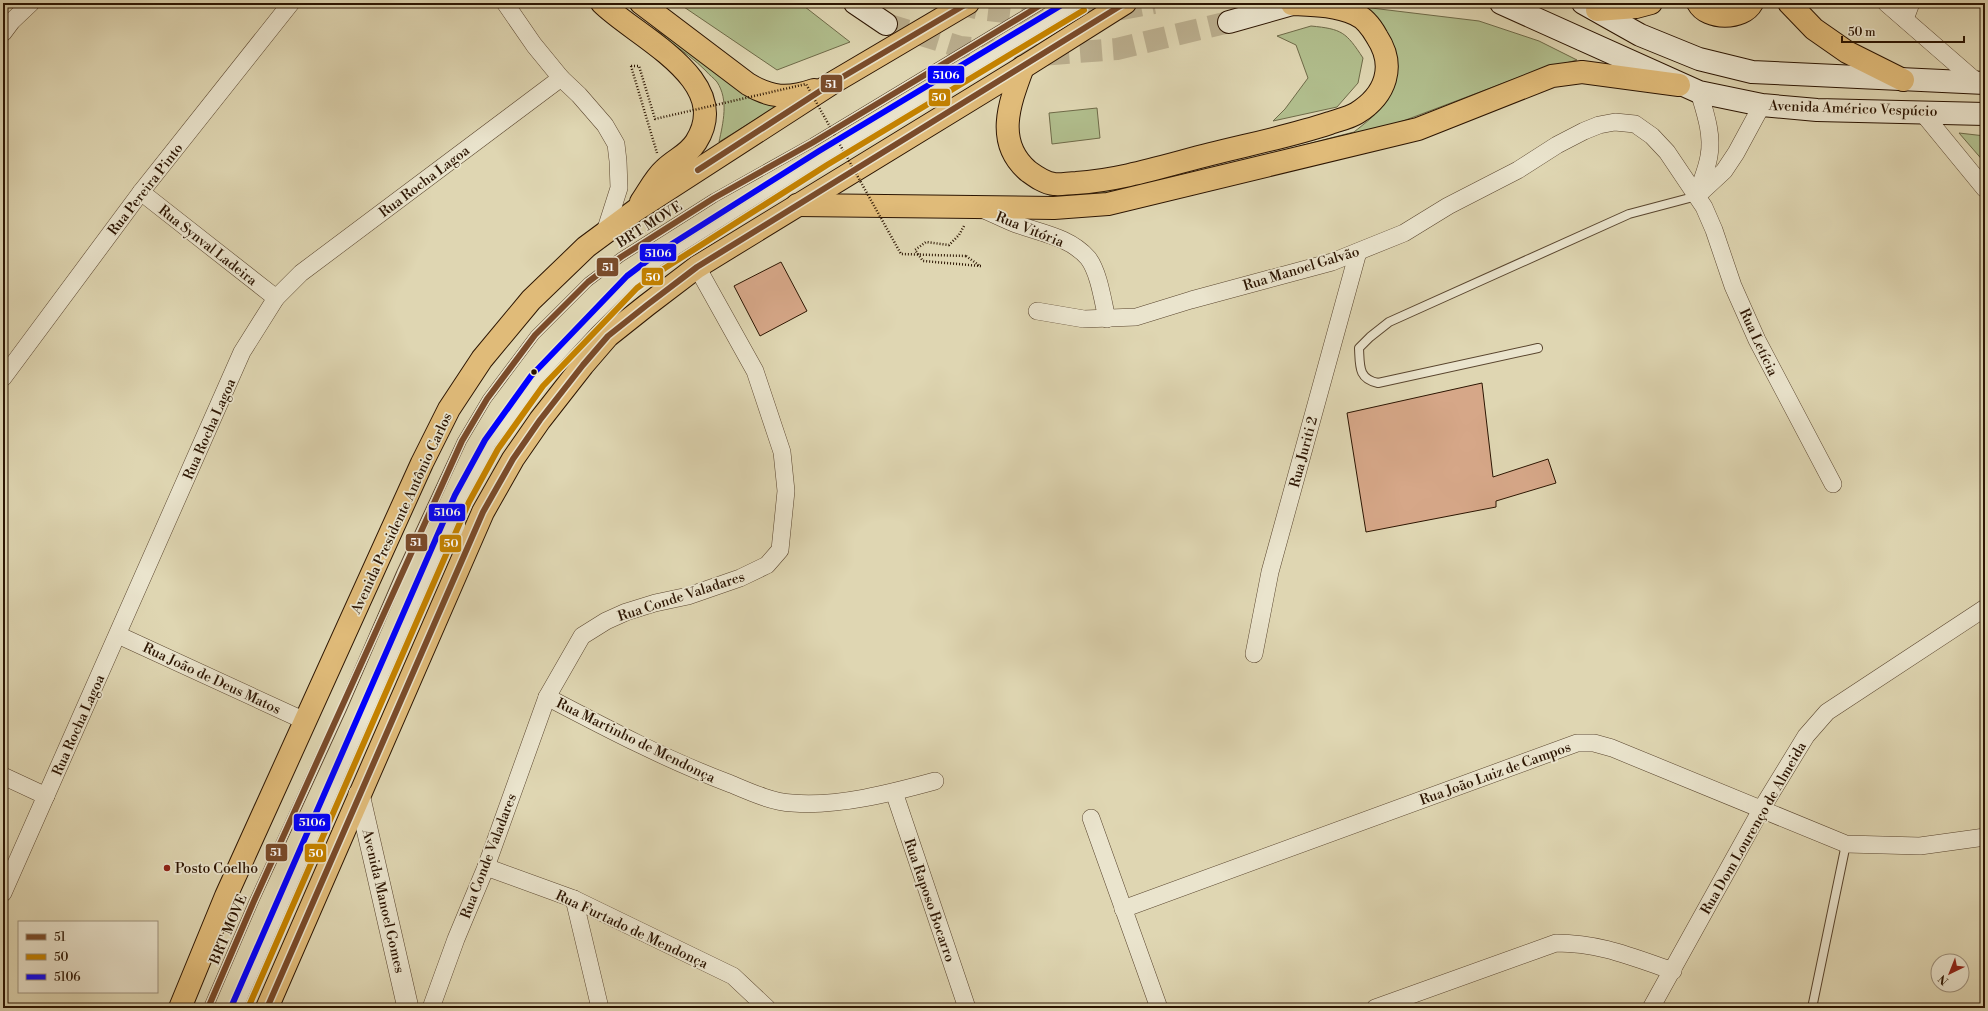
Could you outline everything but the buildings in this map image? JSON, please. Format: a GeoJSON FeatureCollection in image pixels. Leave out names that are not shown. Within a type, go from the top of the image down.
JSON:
{"type":"FeatureCollection","features":[{"type":"Feature","properties":{"kind":"highway"},"geometry":{"type":"LineString","coordinates":[[602,3],[614,16],[634,29],[686,71],[698,87],[704,103],[704,118],[697,141],[688,153],[664,170],[636,210]]}},
{"type":"Feature","properties":{"kind":"highway"},"geometry":{"type":"LineString","coordinates":[[641,3],[748,84],[763,93],[781,96],[803,94],[834,82]]}},
{"type":"Feature","properties":{"kind":"highway","name":"Avenida Presidente Antônio Carlos"},"geometry":{"type":"LineString","coordinates":[[180,1008],[226,896],[422,463],[449,409],[482,359],[531,300],[586,247],[636,210],[834,82],[968,3]]}},
{"type":"Feature","properties":{"kind":"highway"},"geometry":{"type":"LineString","coordinates":[[267,1008],[359,794],[484,512],[513,459],[540,420],[583,364],[608,336],[697,267],[1125,3]]}},
{"type":"Feature","properties":{"kind":"highway"},"geometry":{"type":"LineString","coordinates":[[1590,7],[1636,7],[1651,3]]}},
{"type":"Feature","properties":{"kind":"highway"},"geometry":{"type":"LineString","coordinates":[[1698,3],[1710,13],[1722,15],[1739,14],[1749,9],[1752,3]]}},
{"type":"Feature","properties":{"kind":"highway"},"geometry":{"type":"LineString","coordinates":[[1789,3],[1814,29],[1847,52],[1903,80]]}},
{"type":"Feature","properties":{"kind":"highway"},"geometry":{"type":"LineString","coordinates":[[1023,67],[1011,99],[1007,117],[1009,140],[1014,153],[1024,167],[1037,178],[1054,184],[1099,181],[1310,130],[1356,114],[1377,95],[1386,78],[1387,60],[1382,44],[1371,27],[1357,15],[1335,7],[1294,4]]}},
{"type":"Feature","properties":{"kind":"highway"},"geometry":{"type":"LineString","coordinates":[[797,205],[1054,208],[1108,204],[1418,129],[1552,76],[1582,72],[1689,88]]}},
{"type":"Feature","properties":{"kind":"main road"},"geometry":{"type":"LineString","coordinates":[[855,3],[886,24]]}},
{"type":"Feature","properties":{"kind":"main road","name":"Avenida Américo Vespúcio"},"geometry":{"type":"LineString","coordinates":[[1501,3],[1689,88],[1762,105],[1817,110],[1921,111],[1985,114]]}},
{"type":"Feature","properties":{"kind":"main road"},"geometry":{"type":"LineString","coordinates":[[1229,22],[1294,4]]}},
{"type":"Feature","properties":{"kind":"main road","name":"Avenida Américo Vespúcio"},"geometry":{"type":"LineString","coordinates":[[1590,7],[1647,38],[1699,59],[1752,72],[1981,83]]}},
{"type":"Feature","properties":{"kind":"street"},"geometry":{"type":"LineString","coordinates":[[3,33],[12,21],[31,3]]}},
{"type":"Feature","properties":{"kind":"street","name":"Rua Pereira Pinto"},"geometry":{"type":"LineString","coordinates":[[3,378],[141,192],[291,3]]}},
{"type":"Feature","properties":{"kind":"street"},"geometry":{"type":"LineString","coordinates":[[505,3],[534,45],[561,78],[579,95],[605,125],[616,144],[619,188],[604,235]]}},
{"type":"Feature","properties":{"kind":"street","name":"Avenida Américo Vespúcio"},"geometry":{"type":"LineString","coordinates":[[1886,3],[1981,83]]}},
{"type":"Feature","properties":{"kind":"street"},"geometry":{"type":"LineString","coordinates":[[1905,19],[1911,3]]}},
{"type":"Feature","properties":{"kind":"street","name":"Rua Rocha Lagoa"},"geometry":{"type":"LineString","coordinates":[[3,893],[242,352],[276,298],[302,273],[561,78]]}},
{"type":"Feature","properties":{"kind":"street"},"geometry":{"type":"LineString","coordinates":[[1689,88],[1707,119],[1710,143],[1710,156],[1697,196]]}},
{"type":"Feature","properties":{"kind":"street"},"geometry":{"type":"LineString","coordinates":[[1697,196],[1724,171],[1736,153],[1762,105]]}},
{"type":"Feature","properties":{"kind":"street"},"geometry":{"type":"LineString","coordinates":[[1921,111],[1985,189]]}},
{"type":"Feature","properties":{"kind":"street","name":"Rua Manoel Galvão"},"geometry":{"type":"LineString","coordinates":[[1037,311],[1084,319],[1136,317],[1191,300],[1332,262],[1404,233],[1448,206],[1518,170],[1557,145],[1599,125],[1615,122],[1635,124]]}},
{"type":"Feature","properties":{"kind":"street","name":"Rua Letícia"},"geometry":{"type":"LineString","coordinates":[[1635,124],[1652,136],[1667,152],[1704,207],[1714,230],[1733,286],[1757,340],[1833,484]]}},
{"type":"Feature","properties":{"kind":"street","name":"Rua Synval Ladeira"},"geometry":{"type":"LineString","coordinates":[[141,192],[276,298]]}},
{"type":"Feature","properties":{"kind":"street","name":"Rua Vitória"},"geometry":{"type":"LineString","coordinates":[[970,206],[1016,224],[1061,239],[1079,250],[1088,259],[1094,270],[1107,319]]}},
{"type":"Feature","properties":{"kind":"street","name":"Rua Juriti 2"},"geometry":{"type":"LineString","coordinates":[[1254,654],[1270,572],[1358,252]]}},
{"type":"Feature","properties":{"kind":"street","name":"Rua Conde Valadares"},"geometry":{"type":"LineString","coordinates":[[431,1008],[456,939],[486,867],[547,698],[582,636],[606,621],[626,612],[655,603],[688,596],[740,578],[767,565],[780,550],[786,491],[782,452],[755,371],[697,267]]}},
{"type":"Feature","properties":{"kind":"street","name":"Rua Dom Lourenço de Almeida"},"geometry":{"type":"LineString","coordinates":[[1651,1008],[1762,808],[1806,736],[1827,712],[1985,608]]}},
{"type":"Feature","properties":{"kind":"street","name":"Rua João de Deus Matos"},"geometry":{"type":"LineString","coordinates":[[118,635],[305,721]]}},
{"type":"Feature","properties":{"kind":"street","name":"Rua Martinho de Mendonça"},"geometry":{"type":"LineString","coordinates":[[547,698],[626,739],[690,769],[759,795],[791,803],[822,803],[894,792],[935,780]]}},
{"type":"Feature","properties":{"kind":"street","name":"Rua João Luiz de Campos"},"geometry":{"type":"LineString","coordinates":[[1123,909],[1577,743],[1594,744],[1612,748],[1762,808],[1846,844],[1920,846],[1985,837]]}},
{"type":"Feature","properties":{"kind":"street"},"geometry":{"type":"LineString","coordinates":[[3,776],[46,796]]}},
{"type":"Feature","properties":{"kind":"street","name":"Rua Raposo Bocarro"},"geometry":{"type":"LineString","coordinates":[[894,792],[966,1008]]}},
{"type":"Feature","properties":{"kind":"street","name":"Avenida Manoel Gomes"},"geometry":{"type":"LineString","coordinates":[[359,794],[408,1008]]}},
{"type":"Feature","properties":{"kind":"street"},"geometry":{"type":"LineString","coordinates":[[1091,818],[1159,1008]]}},
{"type":"Feature","properties":{"kind":"street","name":"Rua Furtado de Mendonça"},"geometry":{"type":"LineString","coordinates":[[486,867],[574,899],[733,976],[767,1008]]}},
{"type":"Feature","properties":{"kind":"street"},"geometry":{"type":"LineString","coordinates":[[574,899],[600,1008]]}},
{"type":"Feature","properties":{"kind":"street"},"geometry":{"type":"LineString","coordinates":[[1375,1008],[1556,943],[1578,943],[1604,947],[1673,970]]}},
{"type":"Feature","properties":{"kind":"lane","name":"BRT MOVE"},"geometry":{"type":"LineString","coordinates":[[208,1008],[254,901],[462,441],[488,399],[535,335],[588,282],[620,257],[714,198],[812,143],[1044,3]]}},
{"type":"Feature","properties":{"kind":"lane"},"geometry":{"type":"LineString","coordinates":[[239,1008],[462,498],[491,445],[537,381],[588,326],[632,282],[660,261],[823,158],[1080,3]]}},
{"type":"Feature","properties":{"kind":"lane"},"geometry":{"type":"LineString","coordinates":[[1538,348],[1378,383],[1368,381],[1362,373],[1359,348],[1370,336],[1389,322],[1630,214],[1697,196]]}},
{"type":"Feature","properties":{"kind":"lane"},"geometry":{"type":"LineString","coordinates":[[460,566],[462,498]]}},
{"type":"Feature","properties":{"kind":"lane"},"geometry":{"type":"LineString","coordinates":[[1812,1008],[1846,844]]}},
{"type":"Feature","properties":{"kind":"path"},"geometry":{"type":"LineString","coordinates":[[664,170],[655,149],[631,66],[639,66],[655,118],[806,84],[901,254],[966,256],[981,266],[923,261],[915,250],[926,242],[949,246],[959,235],[964,226],[970,206]]}},
{"type":"Feature","properties":{"kind":"green space"},"geometry":{"type":"Polygon","coordinates":[[[678,3],[800,3],[850,42],[777,70],[678,3]]]}},
{"type":"Feature","properties":{"kind":"green space"},"geometry":{"type":"Polygon","coordinates":[[[1363,7],[1479,21],[1539,41],[1577,60],[1533,72],[1403,121],[1365,132],[1246,160],[1354,132],[1382,107],[1393,86],[1363,7]]]}},
{"type":"Feature","properties":{"kind":"green space"},"geometry":{"type":"Polygon","coordinates":[[[631,17],[636,18],[779,105],[719,142],[724,104],[721,89],[717,82],[689,56],[631,17]]]}},
{"type":"Feature","properties":{"kind":"green space"},"geometry":{"type":"Polygon","coordinates":[[[1311,26],[1337,31],[1342,33],[1352,42],[1363,58],[1358,83],[1337,107],[1273,121],[1285,109],[1308,78],[1296,45],[1277,36],[1311,26]]]}},
{"type":"Feature","properties":{"kind":"green space"},"geometry":{"type":"Polygon","coordinates":[[[1097,108],[1100,138],[1052,144],[1049,113],[1097,108]]]}},
{"type":"Feature","properties":{"kind":"green space"},"geometry":{"type":"Polygon","coordinates":[[[1959,133],[1985,136],[1985,163],[1959,133]]]}},
{"type":"Feature","properties":{"kind":"green space"},"geometry":{"type":"Polygon","coordinates":[[[1246,160],[1203,171],[1163,180],[1246,160]]]}},
{"type":"Feature","properties":{"kind":"green space"},"geometry":{"type":"Polygon","coordinates":[[[1163,180],[1083,199],[1048,201],[1049,196],[1088,193],[1163,180]]]}},
{"type":"Feature","properties":{"kind":"tunnel"},"geometry":{"type":"LineString","coordinates":[[956,3],[980,9],[1049,17],[1106,12],[1154,3]]}},
{"type":"Feature","properties":{"kind":"tunnel"},"geometry":{"type":"LineString","coordinates":[[886,24],[960,47],[1040,55],[1117,49],[1229,22]]}},
{"type":"Feature","properties":{"kind":"transit line","name":"51"},"geometry":{"type":"LineString","coordinates":[[698,170],[834,82],[968,3]]}},
{"type":"Feature","properties":{"kind":"transit line","name":"51"},"geometry":{"type":"LineString","coordinates":[[208,1008],[254,901],[462,441],[487,399],[535,335],[588,282],[621,257],[714,198],[812,143],[1044,3]]}},
{"type":"Feature","properties":{"kind":"transit line","name":"5106"},"geometry":{"type":"LineString","coordinates":[[232,1005],[455,495],[485,440],[531,376],[627,276],[656,254],[819,151],[1065,3]]}},
{"type":"Feature","properties":{"kind":"transit line","name":"51"},"geometry":{"type":"LineString","coordinates":[[267,1008],[483,512],[513,459],[540,420],[583,365],[608,336],[697,267],[1125,3]]}},
{"type":"Feature","properties":{"kind":"transit line","name":"50"},"geometry":{"type":"LineString","coordinates":[[248,1008],[469,502],[498,449],[543,386],[637,288],[665,268],[827,165],[1084,10]]}},
{"type":"Feature","properties":{"kind":"place","name":"Posto Coelho"},"geometry":{"type":"Point","coordinates":[167,868]}}]}
